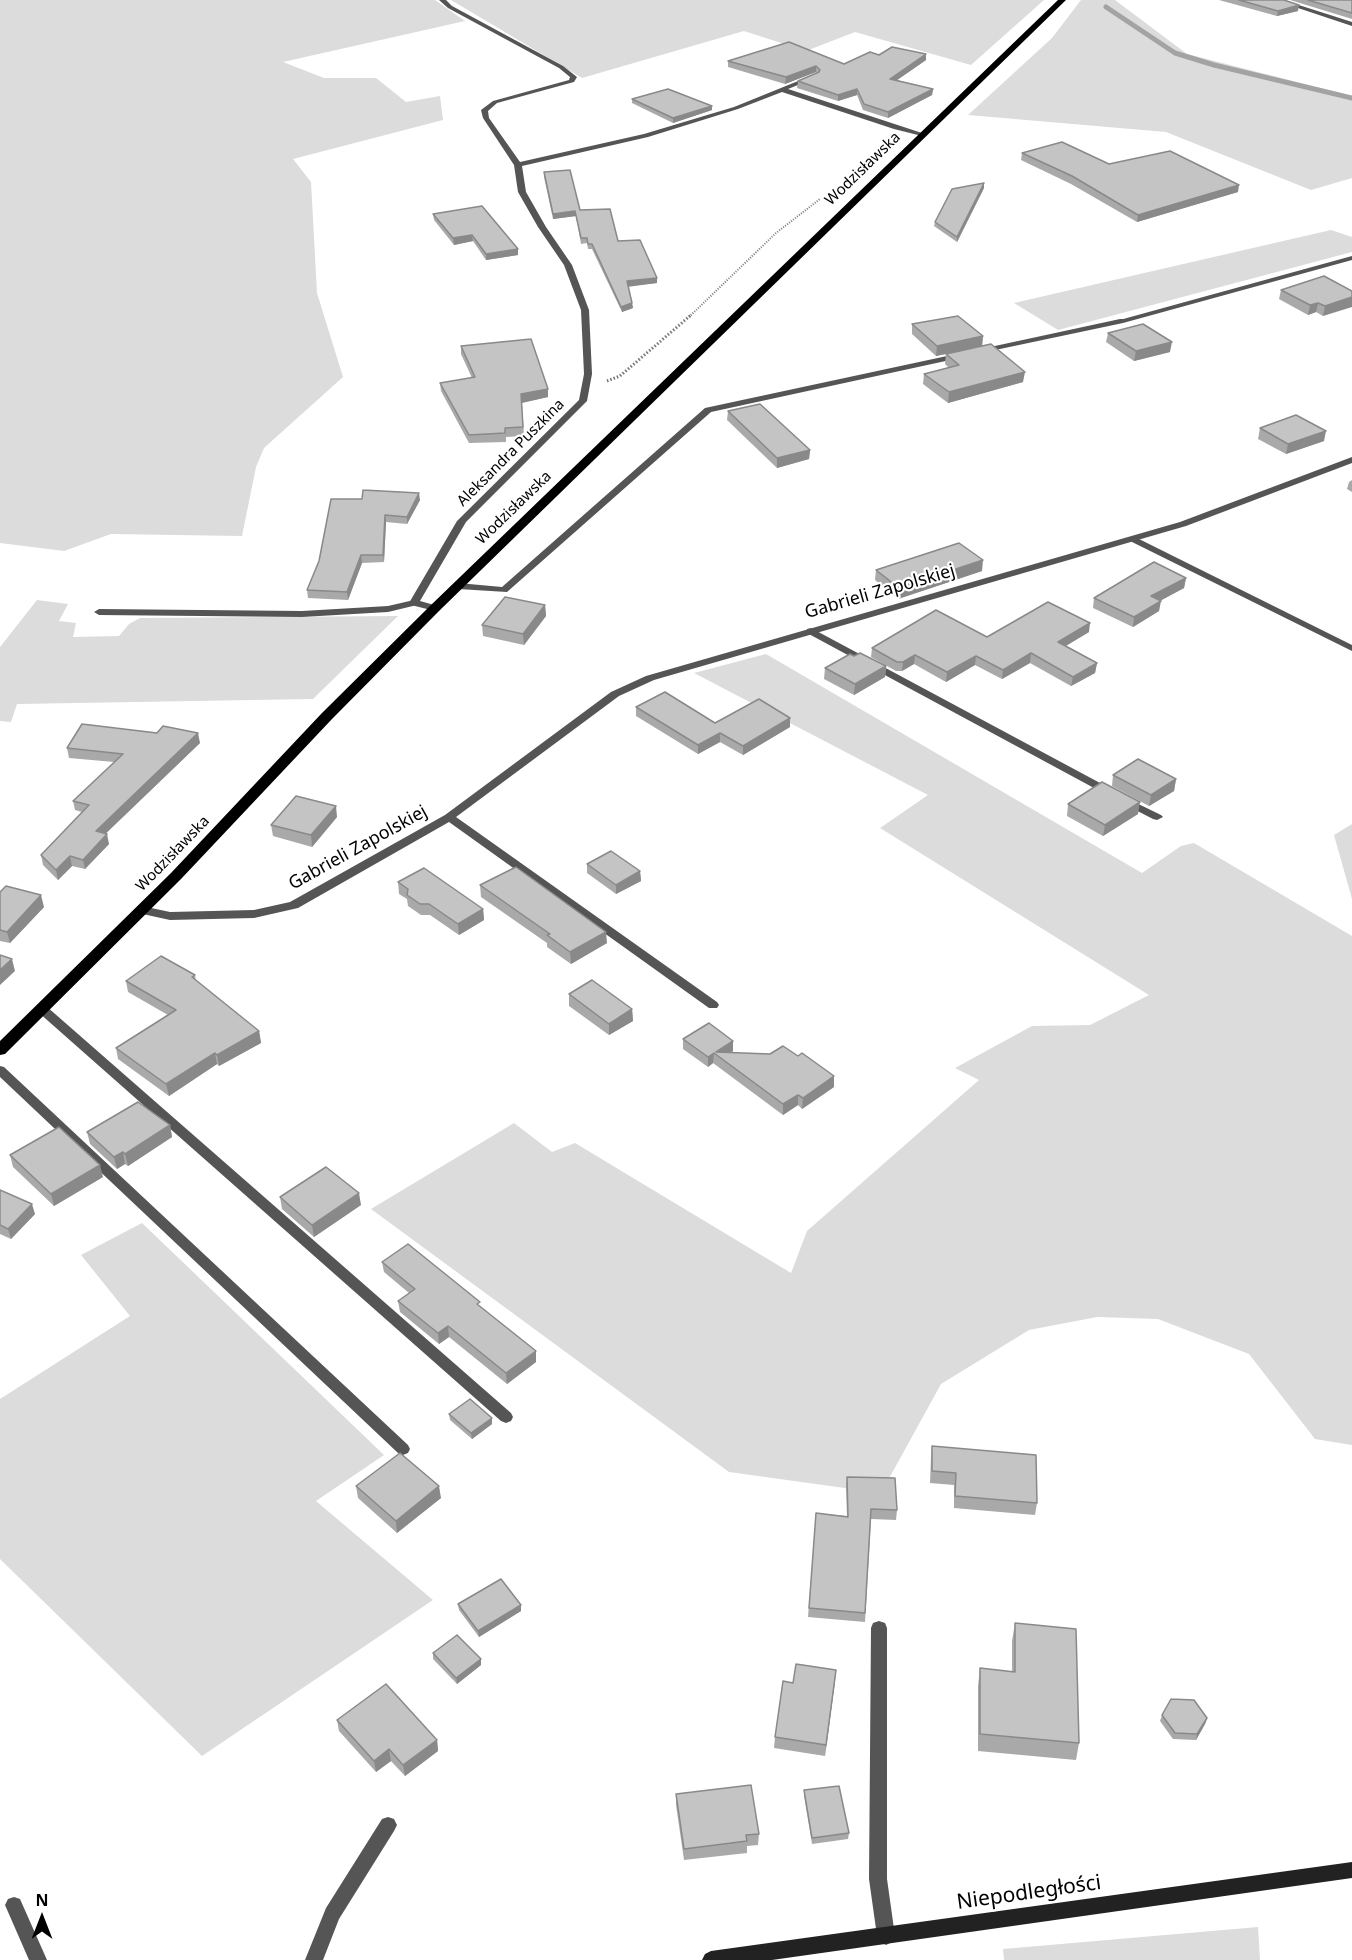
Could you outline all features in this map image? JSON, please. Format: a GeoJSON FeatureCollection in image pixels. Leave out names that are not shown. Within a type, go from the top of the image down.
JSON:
{"type":"FeatureCollection","features":[{"type":"Feature","properties":{"kind":"main road","name":"Wodzisławska"},"geometry":{"type":"LineString","coordinates":[[0,1050],[142,910],[327,716],[435,608],[1062,0]]}},
{"type":"Feature","properties":{"kind":"street","name":"Aleksandra Puszkina"},"geometry":{"type":"LineString","coordinates":[[414,603],[462,521],[582,401],[587,387],[588,374],[585,310],[568,265],[522,192],[518,165],[486,118],[484,110],[495,102],[572,81],[574,77],[561,67],[442,0]]}},
{"type":"Feature","properties":{"kind":"street"},"geometry":{"type":"LineString","coordinates":[[1277,0],[1352,24]]}},
{"type":"Feature","properties":{"kind":"street"},"geometry":{"type":"LineString","coordinates":[[518,165],[646,136],[736,108],[815,76]]}},
{"type":"Feature","properties":{"kind":"street"},"geometry":{"type":"LineString","coordinates":[[781,89],[896,128],[922,134]]}},
{"type":"Feature","properties":{"kind":"street"},"geometry":{"type":"LineString","coordinates":[[458,586],[504,590],[708,410],[1120,321],[1352,258]]}},
{"type":"Feature","properties":{"kind":"street","name":"Gabrieli Zapolskiej"},"geometry":{"type":"LineString","coordinates":[[142,910],[170,916],[254,914],[294,905],[449,818],[615,694],[650,678],[1183,525],[1352,460]]}},
{"type":"Feature","properties":{"kind":"street"},"geometry":{"type":"LineString","coordinates":[[1133,539],[1351,648]]}},
{"type":"Feature","properties":{"kind":"street"},"geometry":{"type":"LineString","coordinates":[[99,612],[302,614],[388,609],[414,603],[435,608]]}},
{"type":"Feature","properties":{"kind":"street"},"geometry":{"type":"LineString","coordinates":[[811,631],[1157,818]]}},
{"type":"Feature","properties":{"kind":"street","name":"Gabrieli Zapolskiej"},"geometry":{"type":"LineString","coordinates":[[449,818],[713,1005]]}},
{"type":"Feature","properties":{"kind":"street"},"geometry":{"type":"LineString","coordinates":[[42,1008],[506,1417]]}},
{"type":"Feature","properties":{"kind":"street"},"geometry":{"type":"LineString","coordinates":[[0,1070],[403,1449]]}},
{"type":"Feature","properties":{"kind":"street"},"geometry":{"type":"LineString","coordinates":[[879,1628],[878,1879],[886,1936]]}},
{"type":"Feature","properties":{"kind":"street"},"geometry":{"type":"LineString","coordinates":[[314,1960],[332,1914],[388,1824]]}},
{"type":"Feature","properties":{"kind":"street","name":"Niepodległości"},"geometry":{"type":"LineString","coordinates":[[711,1960],[1352,1870]]}},
{"type":"Feature","properties":{"kind":"street"},"geometry":{"type":"LineString","coordinates":[[14,1905],[38,1960]]}},
{"type":"Feature","properties":{"kind":"path"},"geometry":{"type":"LineString","coordinates":[[620,376],[691,315],[776,233],[820,199]]}},
{"type":"Feature","properties":{"kind":"shaded area"},"geometry":{"type":"Polygon","coordinates":[[[0,0],[435,0],[465,21],[283,62],[324,78],[376,78],[406,102],[440,96],[443,120],[293,159],[311,182],[317,293],[343,377],[264,448],[256,467],[242,536],[111,534],[64,551],[0,543],[0,0]]]}},
{"type":"Feature","properties":{"kind":"shaded area"},"geometry":{"type":"Polygon","coordinates":[[[451,0],[1044,0],[971,65],[855,32],[806,51],[744,31],[582,78],[451,0]]]}},
{"type":"Feature","properties":{"kind":"shaded area"},"geometry":{"type":"Polygon","coordinates":[[[1081,0],[1115,0],[1187,54],[1352,96],[1352,178],[1311,190],[1166,132],[968,115],[1052,38],[1081,0]]]}},
{"type":"Feature","properties":{"kind":"shaded area"},"geometry":{"type":"Polygon","coordinates":[[[1331,230],[1352,237],[1352,252],[1058,330],[1014,303],[1331,230]]]}},
{"type":"Feature","properties":{"kind":"shaded area"},"geometry":{"type":"Polygon","coordinates":[[[37,600],[68,604],[59,621],[76,623],[73,637],[119,636],[129,624],[140,618],[398,616],[313,699],[17,704],[11,722],[0,721],[0,647],[37,600]]]}},
{"type":"Feature","properties":{"kind":"shaded area"},"geometry":{"type":"Polygon","coordinates":[[[766,654],[1142,873],[1181,846],[1194,843],[1352,936],[1352,1445],[1315,1439],[1249,1354],[1158,1319],[1097,1317],[1029,1330],[941,1384],[881,1493],[729,1472],[371,1209],[514,1123],[552,1152],[575,1143],[791,1273],[807,1231],[979,1080],[955,1068],[1032,1026],[1090,1025],[1149,995],[880,828],[928,795],[694,673],[766,654]]]}},
{"type":"Feature","properties":{"kind":"shaded area"},"geometry":{"type":"Polygon","coordinates":[[[1352,824],[1352,899],[1334,835],[1352,824]]]}},
{"type":"Feature","properties":{"kind":"shaded area"},"geometry":{"type":"Polygon","coordinates":[[[142,1223],[384,1455],[316,1501],[433,1600],[202,1756],[0,1559],[0,1399],[130,1316],[81,1255],[142,1223]]]}},
{"type":"Feature","properties":{"kind":"shaded area"},"geometry":{"type":"Polygon","coordinates":[[[1258,1927],[1260,1960],[1004,1960],[1003,1949],[1258,1927]]]}},
{"type":"Feature","properties":{"kind":"building"},"geometry":{"type":"Polygon","coordinates":[[[1239,0],[1284,0],[1299,5],[1278,11],[1239,0]]]}},
{"type":"Feature","properties":{"kind":"building"},"geometry":{"type":"Polygon","coordinates":[[[1308,0],[1352,0],[1352,13],[1308,0]]]}},
{"type":"Feature","properties":{"kind":"building"},"geometry":{"type":"Polygon","coordinates":[[[789,42],[844,64],[870,52],[879,55],[892,47],[926,54],[890,79],[933,89],[888,112],[864,104],[857,89],[838,95],[798,81],[819,72],[816,66],[786,77],[728,61],[789,42]]]}},
{"type":"Feature","properties":{"kind":"building"},"geometry":{"type":"Polygon","coordinates":[[[668,89],[712,106],[673,118],[632,99],[668,89]]]}},
{"type":"Feature","properties":{"kind":"building"},"geometry":{"type":"Polygon","coordinates":[[[1062,142],[1109,164],[1170,151],[1239,185],[1138,215],[1072,176],[1022,153],[1062,142]]]}},
{"type":"Feature","properties":{"kind":"building"},"geometry":{"type":"Polygon","coordinates":[[[570,170],[580,210],[610,209],[618,241],[640,240],[657,278],[627,281],[632,303],[621,307],[592,244],[588,244],[587,238],[581,238],[575,211],[553,214],[544,172],[570,170]]]}},
{"type":"Feature","properties":{"kind":"building"},"geometry":{"type":"Polygon","coordinates":[[[984,183],[957,237],[935,222],[952,189],[984,183]]]}},
{"type":"Feature","properties":{"kind":"building"},"geometry":{"type":"Polygon","coordinates":[[[482,206],[518,249],[486,254],[472,235],[453,238],[433,214],[482,206]]]}},
{"type":"Feature","properties":{"kind":"building"},"geometry":{"type":"Polygon","coordinates":[[[1324,276],[1352,291],[1352,297],[1325,306],[1318,303],[1310,305],[1281,290],[1324,276]]]}},
{"type":"Feature","properties":{"kind":"building"},"geometry":{"type":"Polygon","coordinates":[[[958,316],[983,336],[937,346],[912,324],[958,316]]]}},
{"type":"Feature","properties":{"kind":"building"},"geometry":{"type":"Polygon","coordinates":[[[1143,324],[1172,342],[1136,351],[1108,333],[1143,324]]]}},
{"type":"Feature","properties":{"kind":"building"},"geometry":{"type":"Polygon","coordinates":[[[531,339],[548,389],[521,394],[523,427],[505,428],[505,433],[469,435],[440,383],[475,377],[461,346],[531,339]]]}},
{"type":"Feature","properties":{"kind":"building"},"geometry":{"type":"Polygon","coordinates":[[[991,344],[1025,372],[949,392],[924,374],[959,365],[946,354],[991,344]]]}},
{"type":"Feature","properties":{"kind":"building"},"geometry":{"type":"Polygon","coordinates":[[[760,404],[810,450],[777,458],[728,411],[760,404]]]}},
{"type":"Feature","properties":{"kind":"building"},"geometry":{"type":"Polygon","coordinates":[[[1296,415],[1326,431],[1288,444],[1260,428],[1296,415]]]}},
{"type":"Feature","properties":{"kind":"building"},"geometry":{"type":"Polygon","coordinates":[[[363,490],[419,493],[407,517],[385,515],[383,555],[361,555],[347,592],[307,590],[319,561],[331,499],[362,499],[363,490]]]}},
{"type":"Feature","properties":{"kind":"building"},"geometry":{"type":"Polygon","coordinates":[[[959,543],[983,560],[899,588],[876,570],[959,543]]]}},
{"type":"Feature","properties":{"kind":"building"},"geometry":{"type":"Polygon","coordinates":[[[1154,562],[1186,578],[1151,596],[1161,601],[1134,617],[1094,598],[1154,562]]]}},
{"type":"Feature","properties":{"kind":"building"},"geometry":{"type":"Polygon","coordinates":[[[505,597],[545,605],[523,634],[482,625],[505,597]]]}},
{"type":"Feature","properties":{"kind":"building"},"geometry":{"type":"Polygon","coordinates":[[[1048,602],[1090,623],[1058,642],[1097,663],[1073,677],[1031,653],[1003,670],[976,656],[947,672],[915,655],[903,662],[897,662],[872,648],[936,610],[987,637],[1048,602]]]}},
{"type":"Feature","properties":{"kind":"building"},"geometry":{"type":"Polygon","coordinates":[[[860,653],[886,666],[855,684],[825,668],[850,654],[854,656],[860,653]]]}},
{"type":"Feature","properties":{"kind":"building"},"geometry":{"type":"Polygon","coordinates":[[[665,692],[715,723],[759,699],[790,718],[743,746],[720,733],[698,745],[636,707],[665,692]]]}},
{"type":"Feature","properties":{"kind":"building"},"geometry":{"type":"Polygon","coordinates":[[[82,724],[157,733],[163,726],[198,733],[96,831],[107,834],[83,860],[70,856],[56,870],[41,855],[89,805],[73,801],[123,754],[67,748],[82,724]]]}},
{"type":"Feature","properties":{"kind":"building"},"geometry":{"type":"Polygon","coordinates":[[[1138,759],[1176,779],[1151,795],[1113,775],[1138,759]]]}},
{"type":"Feature","properties":{"kind":"building"},"geometry":{"type":"Polygon","coordinates":[[[1102,782],[1140,802],[1105,825],[1068,804],[1102,782]]]}},
{"type":"Feature","properties":{"kind":"building"},"geometry":{"type":"Polygon","coordinates":[[[296,796],[336,806],[311,835],[271,825],[296,796]]]}},
{"type":"Feature","properties":{"kind":"building"},"geometry":{"type":"Polygon","coordinates":[[[611,851],[640,871],[616,885],[587,864],[611,851]]]}},
{"type":"Feature","properties":{"kind":"building"},"geometry":{"type":"Polygon","coordinates":[[[516,867],[606,932],[570,952],[547,935],[550,934],[480,885],[516,867]]]}},
{"type":"Feature","properties":{"kind":"building"},"geometry":{"type":"Polygon","coordinates":[[[424,868],[483,909],[458,924],[429,904],[420,904],[407,895],[408,889],[398,882],[424,868]]]}},
{"type":"Feature","properties":{"kind":"building"},"geometry":{"type":"Polygon","coordinates":[[[6,886],[41,895],[7,932],[0,930],[0,892],[6,886]]]}},
{"type":"Feature","properties":{"kind":"building"},"geometry":{"type":"Polygon","coordinates":[[[0,955],[12,959],[0,970],[0,955]]]}},
{"type":"Feature","properties":{"kind":"building"},"geometry":{"type":"Polygon","coordinates":[[[161,956],[195,975],[192,977],[259,1031],[217,1055],[215,1053],[166,1084],[116,1048],[176,1010],[126,981],[161,956]]]}},
{"type":"Feature","properties":{"kind":"building"},"geometry":{"type":"Polygon","coordinates":[[[592,980],[632,1009],[609,1024],[569,994],[592,980]]]}},
{"type":"Feature","properties":{"kind":"building"},"geometry":{"type":"Polygon","coordinates":[[[709,1023],[733,1041],[716,1052],[770,1054],[783,1046],[798,1056],[802,1053],[834,1076],[803,1098],[798,1095],[783,1104],[714,1053],[708,1057],[683,1039],[709,1023]]]}},
{"type":"Feature","properties":{"kind":"building"},"geometry":{"type":"Polygon","coordinates":[[[138,1102],[170,1125],[125,1154],[123,1152],[114,1157],[87,1132],[138,1102]]]}},
{"type":"Feature","properties":{"kind":"building"},"geometry":{"type":"Polygon","coordinates":[[[59,1127],[100,1165],[51,1194],[10,1155],[59,1127]]]}},
{"type":"Feature","properties":{"kind":"building"},"geometry":{"type":"Polygon","coordinates":[[[326,1167],[359,1193],[312,1225],[280,1197],[326,1167]]]}},
{"type":"Feature","properties":{"kind":"building"},"geometry":{"type":"Polygon","coordinates":[[[0,1190],[32,1204],[8,1229],[0,1225],[0,1190]]]}},
{"type":"Feature","properties":{"kind":"building"},"geometry":{"type":"Polygon","coordinates":[[[408,1244],[536,1351],[506,1373],[448,1326],[438,1333],[398,1301],[415,1289],[382,1262],[408,1244]]]}},
{"type":"Feature","properties":{"kind":"building"},"geometry":{"type":"Polygon","coordinates":[[[470,1399],[492,1418],[471,1433],[449,1414],[470,1399]]]}},
{"type":"Feature","properties":{"kind":"building"},"geometry":{"type":"Polygon","coordinates":[[[932,1446],[1036,1455],[1037,1503],[955,1496],[956,1473],[932,1471],[932,1446]]]}},
{"type":"Feature","properties":{"kind":"building"},"geometry":{"type":"Polygon","coordinates":[[[400,1453],[439,1486],[396,1521],[356,1486],[400,1453]]]}},
{"type":"Feature","properties":{"kind":"building"},"geometry":{"type":"Polygon","coordinates":[[[847,1477],[895,1478],[897,1510],[871,1509],[865,1613],[809,1608],[816,1513],[848,1517],[847,1477]]]}},
{"type":"Feature","properties":{"kind":"building"},"geometry":{"type":"Polygon","coordinates":[[[501,1579],[521,1605],[478,1631],[458,1604],[501,1579]]]}},
{"type":"Feature","properties":{"kind":"building"},"geometry":{"type":"Polygon","coordinates":[[[1015,1623],[1076,1629],[1079,1743],[980,1734],[980,1668],[1015,1672],[1015,1623]]]}},
{"type":"Feature","properties":{"kind":"building"},"geometry":{"type":"Polygon","coordinates":[[[457,1635],[481,1659],[456,1678],[433,1653],[457,1635]]]}},
{"type":"Feature","properties":{"kind":"building"},"geometry":{"type":"Polygon","coordinates":[[[796,1664],[836,1670],[826,1745],[775,1737],[783,1681],[793,1683],[796,1664]]]}},
{"type":"Feature","properties":{"kind":"building"},"geometry":{"type":"Polygon","coordinates":[[[386,1684],[437,1740],[403,1765],[389,1749],[374,1761],[337,1720],[386,1684]]]}},
{"type":"Feature","properties":{"kind":"building"},"geometry":{"type":"Polygon","coordinates":[[[1171,1699],[1194,1700],[1207,1718],[1197,1734],[1175,1733],[1162,1715],[1171,1699]]]}},
{"type":"Feature","properties":{"kind":"building"},"geometry":{"type":"Polygon","coordinates":[[[751,1785],[759,1834],[746,1835],[747,1841],[684,1849],[676,1794],[751,1785]]]}},
{"type":"Feature","properties":{"kind":"building"},"geometry":{"type":"Polygon","coordinates":[[[839,1786],[849,1833],[812,1838],[804,1790],[839,1786]]]}},
{"type":"Feature","properties":{"kind":"waterway"},"geometry":{"type":"LineString","coordinates":[[1106,7],[1175,53],[1214,65],[1352,98]]}}]}
